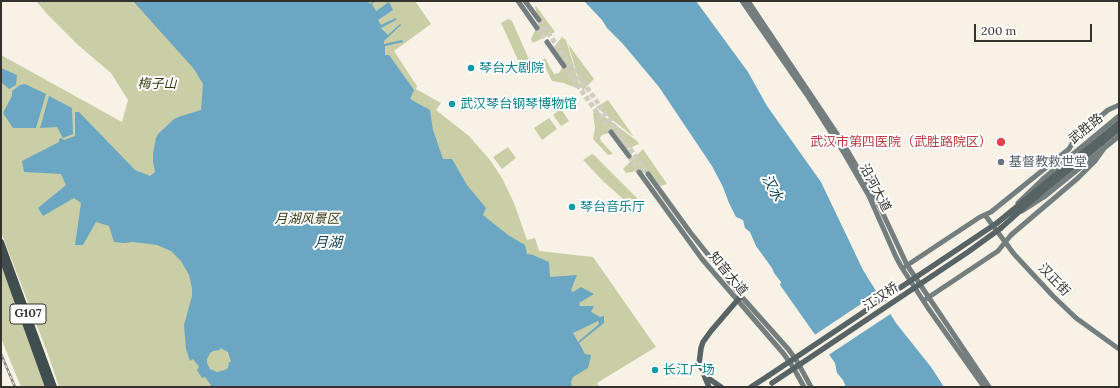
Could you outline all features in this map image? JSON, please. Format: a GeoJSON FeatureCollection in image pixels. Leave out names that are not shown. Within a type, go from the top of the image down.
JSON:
{"type":"FeatureCollection","features":[{"type":"Feature","properties":{"kind":"highway","name":"G107"},"geometry":{"type":"LineString","coordinates":[[1,242],[54,387]]}},
{"type":"Feature","properties":{"kind":"highway","name":"G107"},"geometry":{"type":"LineString","coordinates":[[1,256],[48,387]]}},
{"type":"Feature","properties":{"kind":"main road"},"geometry":{"type":"LineString","coordinates":[[518,1],[537,28]]}},
{"type":"Feature","properties":{"kind":"main road"},"geometry":{"type":"LineString","coordinates":[[525,1],[539,20]]}},
{"type":"Feature","properties":{"kind":"main road","name":"沿河大道"},"geometry":{"type":"LineString","coordinates":[[742,1],[807,95],[844,153],[869,196],[896,257],[905,266]]}},
{"type":"Feature","properties":{"kind":"main road","name":"沿河大道"},"geometry":{"type":"LineString","coordinates":[[748,1],[859,170],[885,216],[905,266],[984,387]]}},
{"type":"Feature","properties":{"kind":"main road"},"geometry":{"type":"LineString","coordinates":[[547,42],[564,66]]}},
{"type":"Feature","properties":{"kind":"main road"},"geometry":{"type":"LineString","coordinates":[[1060,164],[1076,137],[1108,110],[1119,105]]}},
{"type":"Feature","properties":{"kind":"main road","name":"武胜路"},"geometry":{"type":"LineString","coordinates":[[997,223],[1060,164],[1119,116]]}},
{"type":"Feature","properties":{"kind":"main road"},"geometry":{"type":"LineString","coordinates":[[1015,216],[1030,199],[1119,123]]}},
{"type":"Feature","properties":{"kind":"main road"},"geometry":{"type":"LineString","coordinates":[[1011,211],[1030,199],[1119,129]]}},
{"type":"Feature","properties":{"kind":"main road"},"geometry":{"type":"LineString","coordinates":[[611,132],[629,156]]}},
{"type":"Feature","properties":{"kind":"main road","name":"武胜路"},"geometry":{"type":"LineString","coordinates":[[1001,228],[1015,216],[1044,197],[1119,136]]}},
{"type":"Feature","properties":{"kind":"main road"},"geometry":{"type":"LineString","coordinates":[[926,299],[998,251],[1011,235],[1096,161],[1105,147]]}},
{"type":"Feature","properties":{"kind":"main road"},"geometry":{"type":"LineString","coordinates":[[905,266],[985,214],[991,212],[1069,149]]}},
{"type":"Feature","properties":{"kind":"main road","name":"知音大道"},"geometry":{"type":"LineString","coordinates":[[639,172],[702,259],[783,353],[804,387]]}},
{"type":"Feature","properties":{"kind":"main road","name":"知音大道"},"geometry":{"type":"LineString","coordinates":[[648,174],[690,232],[742,296],[789,350],[798,362],[811,387]]}},
{"type":"Feature","properties":{"kind":"main road","name":"汉正街"},"geometry":{"type":"LineString","coordinates":[[985,214],[1014,254],[1076,318],[1119,349]]}},
{"type":"Feature","properties":{"kind":"main road","name":"江汉桥"},"geometry":{"type":"LineString","coordinates":[[751,387],[997,223]]}},
{"type":"Feature","properties":{"kind":"main road","name":"江汉桥"},"geometry":{"type":"LineString","coordinates":[[767,387],[968,252],[1001,228]]}},
{"type":"Feature","properties":{"kind":"main road"},"geometry":{"type":"LineString","coordinates":[[710,387],[700,364],[703,342],[742,296]]}},
{"type":"Feature","properties":{"kind":"main road","name":"沿河大道"},"geometry":{"type":"LineString","coordinates":[[926,299],[989,387]]}},
{"type":"Feature","properties":{"kind":"main road"},"geometry":{"type":"LineString","coordinates":[[700,364],[708,378],[721,387]]}},
{"type":"Feature","properties":{"kind":"green space","name":"月湖"},"geometry":{"type":"Polygon","coordinates":[[[36,1],[415,1],[431,24],[394,51],[417,86],[416,89],[441,103],[436,110],[469,136],[490,160],[502,178],[514,203],[527,240],[535,238],[539,251],[593,257],[656,347],[597,383],[600,387],[59,387],[1,232],[1,55],[122,122],[128,100],[111,73],[78,45],[36,1]]]}},
{"type":"Feature","properties":{"kind":"green space"},"geometry":{"type":"Polygon","coordinates":[[[536,6],[555,32],[533,43],[531,39],[538,24],[536,6]]]}},
{"type":"Feature","properties":{"kind":"green space"},"geometry":{"type":"Polygon","coordinates":[[[508,19],[512,21],[532,66],[523,71],[501,23],[508,19]]]}},
{"type":"Feature","properties":{"kind":"green space"},"geometry":{"type":"Polygon","coordinates":[[[562,37],[566,40],[580,87],[579,89],[564,83],[552,81],[542,61],[545,58],[554,74],[559,73],[565,63],[554,47],[562,37]]]}},
{"type":"Feature","properties":{"kind":"green space"},"geometry":{"type":"Polygon","coordinates":[[[568,44],[594,79],[583,90],[581,87],[568,44]]]}},
{"type":"Feature","properties":{"kind":"green space"},"geometry":{"type":"Polygon","coordinates":[[[608,100],[634,137],[596,107],[608,100]]]}},
{"type":"Feature","properties":{"kind":"green space"},"geometry":{"type":"Polygon","coordinates":[[[561,109],[569,121],[561,126],[553,115],[561,109]]]}},
{"type":"Feature","properties":{"kind":"green space"},"geometry":{"type":"Polygon","coordinates":[[[596,110],[639,144],[627,149],[615,133],[612,132],[602,135],[600,138],[601,141],[613,154],[608,155],[593,139],[595,128],[593,113],[596,110]]]}},
{"type":"Feature","properties":{"kind":"green space"},"geometry":{"type":"Polygon","coordinates":[[[549,118],[557,129],[542,140],[534,128],[549,118]]]}},
{"type":"Feature","properties":{"kind":"green space"},"geometry":{"type":"Polygon","coordinates":[[[508,147],[516,158],[502,169],[493,157],[508,147]]]}},
{"type":"Feature","properties":{"kind":"green space"},"geometry":{"type":"Polygon","coordinates":[[[643,149],[667,184],[660,186],[655,179],[648,174],[637,171],[626,173],[623,169],[643,149]]]}},
{"type":"Feature","properties":{"kind":"green space"},"geometry":{"type":"Polygon","coordinates":[[[592,154],[637,198],[638,202],[636,204],[633,206],[630,205],[603,181],[583,160],[592,154]]]}},
{"type":"Feature","properties":{"kind":"green space"},"geometry":{"type":"Polygon","coordinates":[[[1,265],[45,387],[21,387],[1,338],[1,265]]]}},
{"type":"Feature","properties":{"kind":"water","name":"月湖"},"geometry":{"type":"Polygon","coordinates":[[[133,1],[368,1],[370,4],[375,1],[372,4],[376,11],[389,2],[393,10],[378,20],[381,25],[396,18],[396,20],[381,28],[388,35],[400,24],[401,25],[384,41],[384,44],[402,40],[403,42],[385,46],[385,55],[389,55],[414,90],[410,99],[430,110],[433,130],[443,159],[452,159],[467,185],[486,208],[483,215],[508,235],[525,245],[527,254],[549,262],[550,277],[577,275],[571,290],[573,292],[581,287],[594,294],[579,303],[580,306],[594,306],[591,312],[600,317],[604,316],[604,323],[579,343],[585,354],[591,355],[588,368],[573,377],[571,382],[572,387],[209,387],[211,385],[205,377],[202,378],[197,370],[199,367],[193,359],[190,361],[186,349],[184,325],[192,296],[192,288],[189,275],[181,261],[171,251],[157,245],[133,242],[114,242],[109,226],[96,222],[83,245],[75,245],[81,203],[74,198],[43,216],[38,208],[66,185],[61,174],[24,172],[22,161],[59,142],[59,139],[61,138],[64,140],[75,136],[75,112],[79,112],[135,170],[150,176],[155,172],[153,153],[158,134],[174,119],[201,110],[203,84],[194,69],[133,1]],[[598,321],[573,333],[578,342],[599,324],[598,321]],[[220,348],[220,350],[210,353],[207,359],[210,369],[217,372],[228,368],[229,362],[231,362],[228,352],[220,348]]]}},
{"type":"Feature","properties":{"kind":"water","name":"汉水"},"geometry":{"type":"Polygon","coordinates":[[[584,1],[696,1],[748,72],[767,106],[821,182],[863,270],[896,323],[931,367],[944,387],[846,387],[843,380],[837,373],[835,363],[780,285],[781,282],[756,246],[750,232],[745,228],[743,220],[736,217],[712,166],[659,87],[584,1]]]}},
{"type":"Feature","properties":{"kind":"water"},"geometry":{"type":"Polygon","coordinates":[[[1,68],[17,75],[16,85],[9,89],[1,82],[1,68]]]}},
{"type":"Feature","properties":{"kind":"water"},"geometry":{"type":"Polygon","coordinates":[[[25,84],[46,94],[36,128],[13,128],[3,113],[12,96],[12,91],[20,85],[25,84]]]}},
{"type":"Feature","properties":{"kind":"water"},"geometry":{"type":"Polygon","coordinates":[[[49,96],[72,108],[73,134],[63,138],[57,127],[40,128],[49,96]]]}},
{"type":"Feature","properties":{"kind":"pier"},"geometry":{"type":"Polygon","coordinates":[[[879,292],[892,313],[827,356],[813,336],[879,292]]]}},
{"type":"Feature","properties":{"kind":"tunnel"},"geometry":{"type":"LineString","coordinates":[[539,20],[648,174]]}},
{"type":"Feature","properties":{"kind":"tunnel"},"geometry":{"type":"LineString","coordinates":[[537,28],[547,42]]}},
{"type":"Feature","properties":{"kind":"tunnel"},"geometry":{"type":"LineString","coordinates":[[564,66],[611,132]]}},
{"type":"Feature","properties":{"kind":"tunnel"},"geometry":{"type":"LineString","coordinates":[[629,156],[639,172]]}},
{"type":"Feature","properties":{"kind":"railway"},"geometry":{"type":"LineString","coordinates":[[1,354],[15,387]]}},
{"type":"Feature","properties":{"kind":"place","name":"琴台大剧院"},"geometry":{"type":"Point","coordinates":[471,68]}},
{"type":"Feature","properties":{"kind":"place","name":"武汉琴台钢琴博物馆"},"geometry":{"type":"Point","coordinates":[452,104]}},
{"type":"Feature","properties":{"kind":"place","name":"武汉市第四医院（武胜路院区）"},"geometry":{"type":"Point","coordinates":[1001,142]}},
{"type":"Feature","properties":{"kind":"place","name":"基督教救世堂"},"geometry":{"type":"Point","coordinates":[1001,162]}},
{"type":"Feature","properties":{"kind":"place","name":"琴台音乐厅"},"geometry":{"type":"Point","coordinates":[572,207]}},
{"type":"Feature","properties":{"kind":"place","name":"长江广场"},"geometry":{"type":"Point","coordinates":[655,370]}},
{"type":"Feature","properties":{"kind":"park label","name":"梅子山"},"geometry":{"type":"Point","coordinates":[157,84]}},
{"type":"Feature","properties":{"kind":"park label","name":"月湖风景区"},"geometry":{"type":"Point","coordinates":[307,219]}}]}
